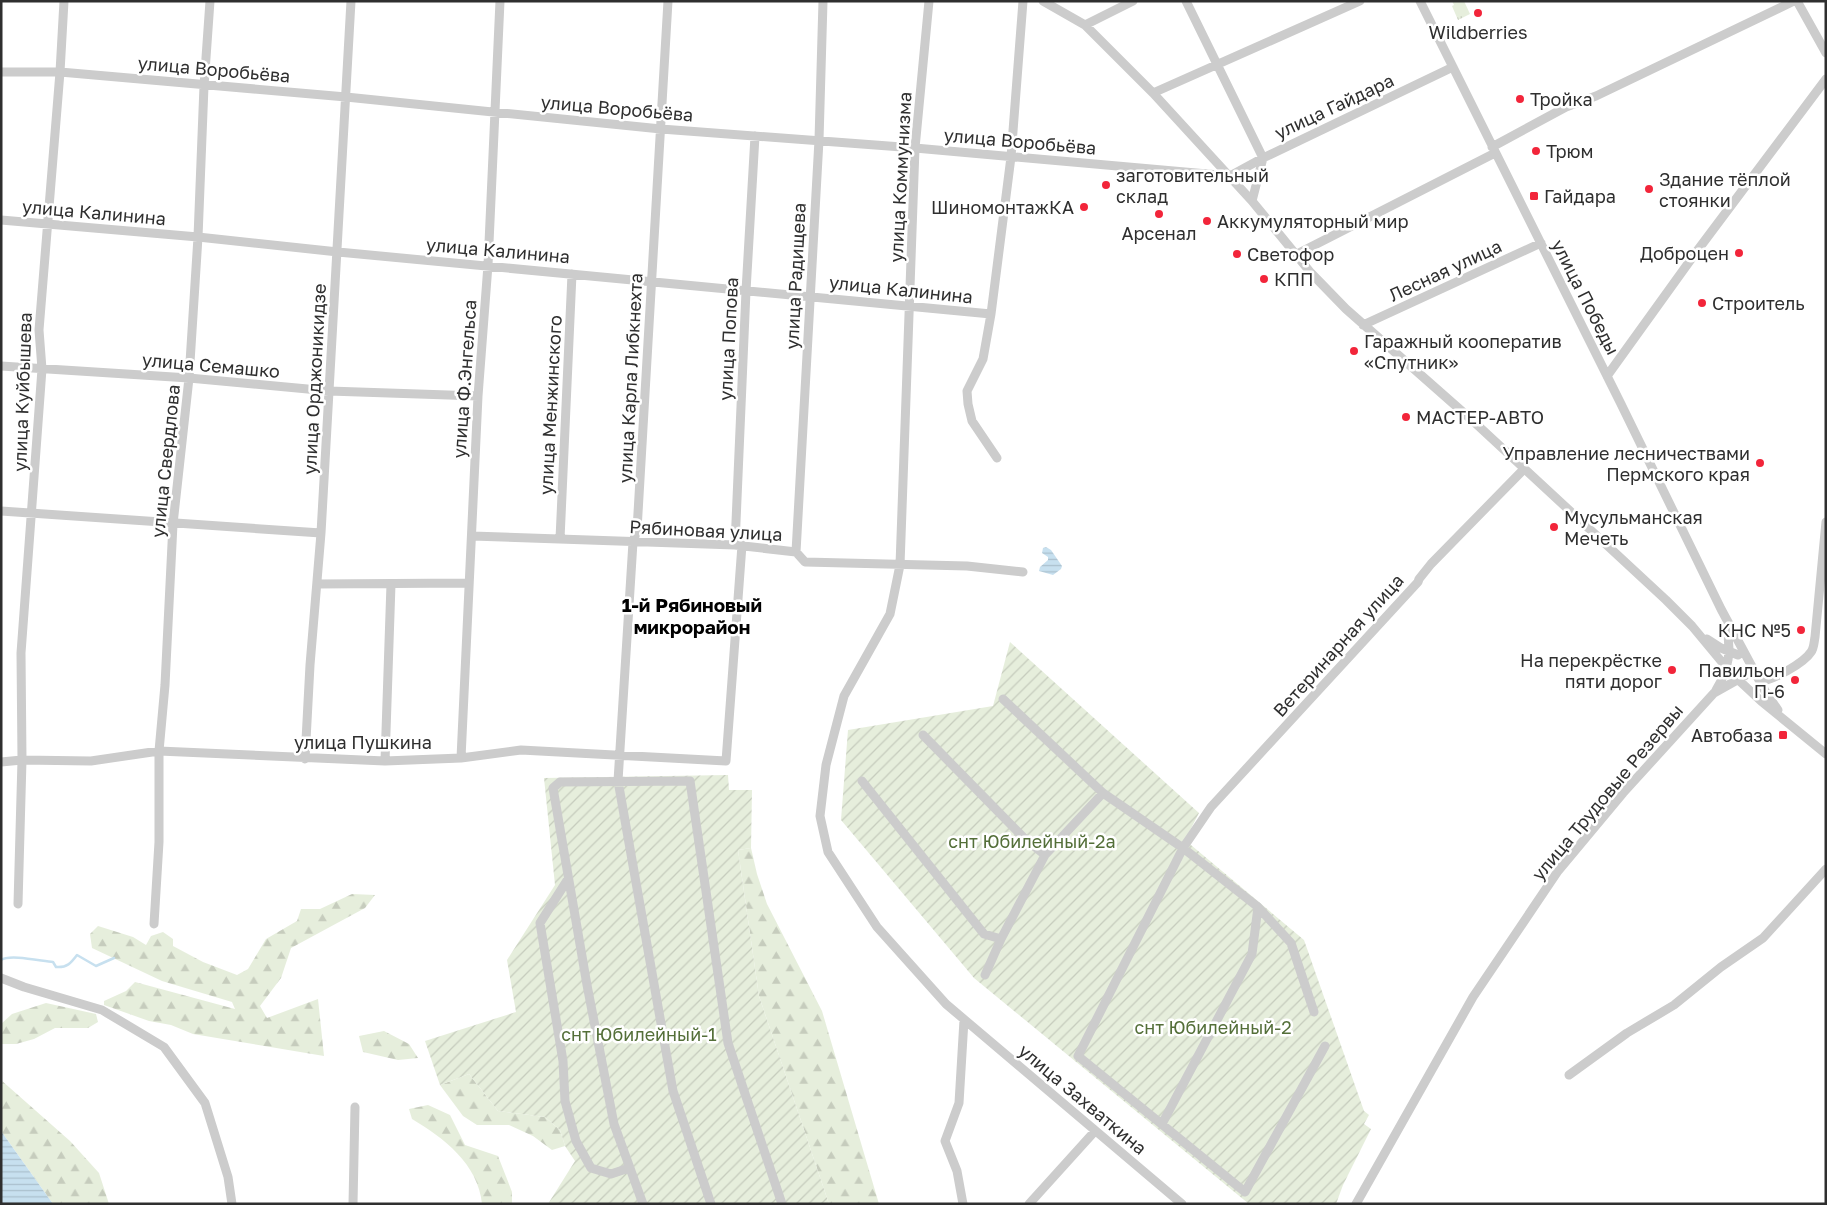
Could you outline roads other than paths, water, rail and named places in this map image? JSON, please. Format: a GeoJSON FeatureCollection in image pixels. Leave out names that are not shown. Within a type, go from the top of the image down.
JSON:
{"type":"FeatureCollection","features":[{"type":"Feature","properties":{"kind":"street","name":"улица Куйбышева"},"geometry":{"type":"LineString","coordinates":[[18,904],[22,760],[21,653],[42,369],[39,330],[64,1]]}},
{"type":"Feature","properties":{"kind":"street","name":"улица Свердлова"},"geometry":{"type":"LineString","coordinates":[[154,924],[159,842],[159,751],[165,685],[173,524],[189,378],[210,1]]}},
{"type":"Feature","properties":{"kind":"street","name":"улица Орджоникидзе"},"geometry":{"type":"LineString","coordinates":[[305,759],[321,533],[351,1]]}},
{"type":"Feature","properties":{"kind":"street","name":"улица Ф.Энгельса"},"geometry":{"type":"LineString","coordinates":[[461,758],[478,396],[488,265],[496,113],[500,1]]}},
{"type":"Feature","properties":{"kind":"street","name":"улица Карла Либкнехта"},"geometry":{"type":"LineString","coordinates":[[668,1],[637,530],[633,542],[618,781],[673,1091],[711,1204]]}},
{"type":"Feature","properties":{"kind":"street","name":"улица Радищева"},"geometry":{"type":"LineString","coordinates":[[796,552],[819,140],[823,1]]}},
{"type":"Feature","properties":{"kind":"street","name":"улица Коммунизма"},"geometry":{"type":"LineString","coordinates":[[900,565],[915,148],[929,1]]}},
{"type":"Feature","properties":{"kind":"street"},"geometry":{"type":"LineString","coordinates":[[998,458],[972,421],[967,395],[968,388],[983,359],[991,314],[1011,156],[1023,1]]}},
{"type":"Feature","properties":{"kind":"street"},"geometry":{"type":"LineString","coordinates":[[1043,1],[1085,25],[1153,93],[1252,201],[1295,255],[1328,292],[1586,524],[1692,626],[1761,701],[1792,724],[1826,754]]}},
{"type":"Feature","properties":{"kind":"street"},"geometry":{"type":"LineString","coordinates":[[1085,25],[1133,1]]}},
{"type":"Feature","properties":{"kind":"street"},"geometry":{"type":"LineString","coordinates":[[1186,1],[1263,158],[1252,201]]}},
{"type":"Feature","properties":{"kind":"street"},"geometry":{"type":"LineString","coordinates":[[1153,93],[1360,1]]}},
{"type":"Feature","properties":{"kind":"street","name":"улица Победы"},"geometry":{"type":"LineString","coordinates":[[1420,1],[1721,609],[1760,681],[1773,702],[1792,724]]}},
{"type":"Feature","properties":{"kind":"street"},"geometry":{"type":"LineString","coordinates":[[1295,255],[1494,150],[1566,106],[1596,96],[1796,1],[1826,53]]}},
{"type":"Feature","properties":{"kind":"street","name":"улица Гайдара"},"geometry":{"type":"LineString","coordinates":[[1230,176],[1263,158],[1453,68]]}},
{"type":"Feature","properties":{"kind":"street","name":"улица Воробьёва"},"geometry":{"type":"LineString","coordinates":[[1,72],[60,72],[346,97],[661,129],[819,140],[1230,176]]}},
{"type":"Feature","properties":{"kind":"street"},"geometry":{"type":"LineString","coordinates":[[1607,376],[1697,251],[1826,79]]}},
{"type":"Feature","properties":{"kind":"street","name":"улица Попова"},"geometry":{"type":"LineString","coordinates":[[726,761],[738,545],[746,291],[756,136]]}},
{"type":"Feature","properties":{"kind":"street","name":"улица Калинина"},"geometry":{"type":"LineString","coordinates":[[1,220],[198,237],[651,283],[991,314]]}},
{"type":"Feature","properties":{"kind":"street","name":"Лесная улица"},"geometry":{"type":"LineString","coordinates":[[1364,325],[1541,243]]}},
{"type":"Feature","properties":{"kind":"street","name":"улица Менжинского"},"geometry":{"type":"LineString","coordinates":[[560,539],[572,274]]}},
{"type":"Feature","properties":{"kind":"street","name":"улица Семашко"},"geometry":{"type":"LineString","coordinates":[[1,366],[189,378],[329,391],[478,396]]}},
{"type":"Feature","properties":{"kind":"street","name":"Ветеринарная улица"},"geometry":{"type":"LineString","coordinates":[[1162,1124],[1078,1056],[1183,848],[1211,807],[1418,582],[1419,578],[1431,564],[1524,469]]}},
{"type":"Feature","properties":{"kind":"street"},"geometry":{"type":"LineString","coordinates":[[1,511],[321,533]]}},
{"type":"Feature","properties":{"kind":"street"},"geometry":{"type":"LineString","coordinates":[[1760,681],[1765,681],[1778,675],[1808,656],[1813,647],[1826,522]]}},
{"type":"Feature","properties":{"kind":"street","name":"Рябиновая улица"},"geometry":{"type":"LineString","coordinates":[[472,536],[738,545],[796,552],[804,562],[967,566],[1023,572]]}},
{"type":"Feature","properties":{"kind":"street","name":"улица Захваткина"},"geometry":{"type":"LineString","coordinates":[[900,565],[890,614],[844,696],[826,765],[820,816],[828,852],[877,926],[946,1004],[1182,1204]]}},
{"type":"Feature","properties":{"kind":"street"},"geometry":{"type":"LineString","coordinates":[[317,584],[469,583]]}},
{"type":"Feature","properties":{"kind":"street"},"geometry":{"type":"LineString","coordinates":[[385,761],[390,584]]}},
{"type":"Feature","properties":{"kind":"street","name":"улица Победы"},"geometry":{"type":"LineString","coordinates":[[1721,609],[1734,653]]}},
{"type":"Feature","properties":{"kind":"street"},"geometry":{"type":"LineString","coordinates":[[1692,626],[1716,645],[1745,656],[1750,661],[1750,671],[1734,672],[1724,677],[1714,693]]}},
{"type":"Feature","properties":{"kind":"street"},"geometry":{"type":"LineString","coordinates":[[1734,653],[1734,672]]}},
{"type":"Feature","properties":{"kind":"street","name":"улица Трудовые Резервы"},"geometry":{"type":"LineString","coordinates":[[1356,1204],[1473,997],[1558,871],[1623,793],[1734,672]]}},
{"type":"Feature","properties":{"kind":"street"},"geometry":{"type":"LineString","coordinates":[[1773,702],[1769,694],[1770,687],[1778,675]]}},
{"type":"Feature","properties":{"kind":"street"},"geometry":{"type":"LineString","coordinates":[[1003,699],[1103,793],[1183,848],[1258,907],[1291,943],[1314,1012]]}},
{"type":"Feature","properties":{"kind":"street"},"geometry":{"type":"LineString","coordinates":[[923,735],[1023,837],[1045,855]]}},
{"type":"Feature","properties":{"kind":"street","name":"улица Пушкина"},"geometry":{"type":"LineString","coordinates":[[1,762],[22,760],[91,761],[159,751],[305,759],[385,761],[461,758],[521,750],[726,761]]}},
{"type":"Feature","properties":{"kind":"street"},"geometry":{"type":"LineString","coordinates":[[643,1204],[614,1124],[553,788],[560,782],[690,781],[728,1043],[782,1204]]}},
{"type":"Feature","properties":{"kind":"street"},"geometry":{"type":"LineString","coordinates":[[862,781],[984,934],[1001,938]]}},
{"type":"Feature","properties":{"kind":"street"},"geometry":{"type":"LineString","coordinates":[[985,975],[1001,938],[1045,855],[1103,793]]}},
{"type":"Feature","properties":{"kind":"street"},"geometry":{"type":"LineString","coordinates":[[1569,1076],[1627,1033],[1674,1005],[1721,967],[1763,938],[1826,869]]}},
{"type":"Feature","properties":{"kind":"street"},"geometry":{"type":"LineString","coordinates":[[568,879],[540,923],[563,1061],[565,1101],[576,1141],[591,1168],[611,1174],[629,1168]]}},
{"type":"Feature","properties":{"kind":"street"},"geometry":{"type":"LineString","coordinates":[[1258,907],[1252,954],[1162,1124],[1245,1192],[1325,1046]]}},
{"type":"Feature","properties":{"kind":"street"},"geometry":{"type":"LineString","coordinates":[[1,978],[24,987],[102,1010],[164,1047],[205,1103],[228,1177],[232,1204]]}},
{"type":"Feature","properties":{"kind":"street"},"geometry":{"type":"LineString","coordinates":[[963,1204],[957,1171],[945,1141],[959,1103],[964,1020]]}},
{"type":"Feature","properties":{"kind":"street"},"geometry":{"type":"LineString","coordinates":[[353,1204],[355,1107]]}},
{"type":"Feature","properties":{"kind":"street"},"geometry":{"type":"LineString","coordinates":[[1029,1204],[1095,1131]]}},
{"type":"Feature","properties":{"kind":"water"},"geometry":{"type":"Polygon","coordinates":[[[1046,547],[1051,550],[1062,566],[1053,575],[1039,571],[1040,567],[1048,560],[1048,557],[1042,553],[1043,548],[1046,547]]]}},
{"type":"Feature","properties":{"kind":"water"},"geometry":{"type":"Polygon","coordinates":[[[1,1131],[53,1204],[1,1204],[1,1131]]]}},
{"type":"Feature","properties":{"kind":"waterway"},"geometry":{"type":"LineString","coordinates":[[1,960],[5,958],[26,958],[53,962],[56,967],[63,967],[77,955],[96,966],[114,958]]}},
{"type":"Feature","properties":{"kind":"place","name":"Wildberries"},"geometry":{"type":"Point","coordinates":[1478,13]}},
{"type":"Feature","properties":{"kind":"place","name":"Тройка"},"geometry":{"type":"Point","coordinates":[1520,99]}},
{"type":"Feature","properties":{"kind":"place","name":"Трюм"},"geometry":{"type":"Point","coordinates":[1536,151]}},
{"type":"Feature","properties":{"kind":"place","name":"заготовительный склад"},"geometry":{"type":"Point","coordinates":[1106,185]}},
{"type":"Feature","properties":{"kind":"place","name":"Здание тёплой стоянки"},"geometry":{"type":"Point","coordinates":[1649,189]}},
{"type":"Feature","properties":{"kind":"place","name":"Гайдара"},"geometry":{"type":"Point","coordinates":[1534,196]}},
{"type":"Feature","properties":{"kind":"place","name":"ШиномонтажКА"},"geometry":{"type":"Point","coordinates":[1084,207]}},
{"type":"Feature","properties":{"kind":"place","name":"Арсенал"},"geometry":{"type":"Point","coordinates":[1159,214]}},
{"type":"Feature","properties":{"kind":"place","name":"Аккумуляторный мир"},"geometry":{"type":"Point","coordinates":[1207,221]}},
{"type":"Feature","properties":{"kind":"place","name":"Доброцен"},"geometry":{"type":"Point","coordinates":[1739,253]}},
{"type":"Feature","properties":{"kind":"place","name":"Светофор"},"geometry":{"type":"Point","coordinates":[1237,254]}},
{"type":"Feature","properties":{"kind":"place","name":"КПП"},"geometry":{"type":"Point","coordinates":[1264,279]}},
{"type":"Feature","properties":{"kind":"place","name":"Строитель"},"geometry":{"type":"Point","coordinates":[1702,303]}},
{"type":"Feature","properties":{"kind":"place","name":"Гаражный кооператив «Спутник»"},"geometry":{"type":"Point","coordinates":[1354,351]}},
{"type":"Feature","properties":{"kind":"place","name":"МАСТЕР-АВТО"},"geometry":{"type":"Point","coordinates":[1406,417]}},
{"type":"Feature","properties":{"kind":"place","name":"Управление лесничествами Пермского края"},"geometry":{"type":"Point","coordinates":[1760,463]}},
{"type":"Feature","properties":{"kind":"place","name":"Мусульманская Мечеть"},"geometry":{"type":"Point","coordinates":[1554,527]}},
{"type":"Feature","properties":{"kind":"place","name":"КНС №5"},"geometry":{"type":"Point","coordinates":[1801,630]}},
{"type":"Feature","properties":{"kind":"place","name":"На перекрёстке пяти дорог"},"geometry":{"type":"Point","coordinates":[1672,670]}},
{"type":"Feature","properties":{"kind":"place","name":"Павильон П-6"},"geometry":{"type":"Point","coordinates":[1795,680]}},
{"type":"Feature","properties":{"kind":"place","name":"Автобаза"},"geometry":{"type":"Point","coordinates":[1783,735]}},
{"type":"Feature","properties":{"kind":"district","name":"1-й Рябиновый микрорайон"},"geometry":{"type":"Point","coordinates":[692,615]}},
{"type":"Feature","properties":{"kind":"park label","name":"снт Юбилейный-2а"},"geometry":{"type":"Point","coordinates":[1032,841]}},
{"type":"Feature","properties":{"kind":"park label","name":"снт Юбилейный-2"},"geometry":{"type":"Point","coordinates":[1213,1027]}},
{"type":"Feature","properties":{"kind":"park label","name":"снт Юбилейный-1"},"geometry":{"type":"Point","coordinates":[639,1034]}}]}
